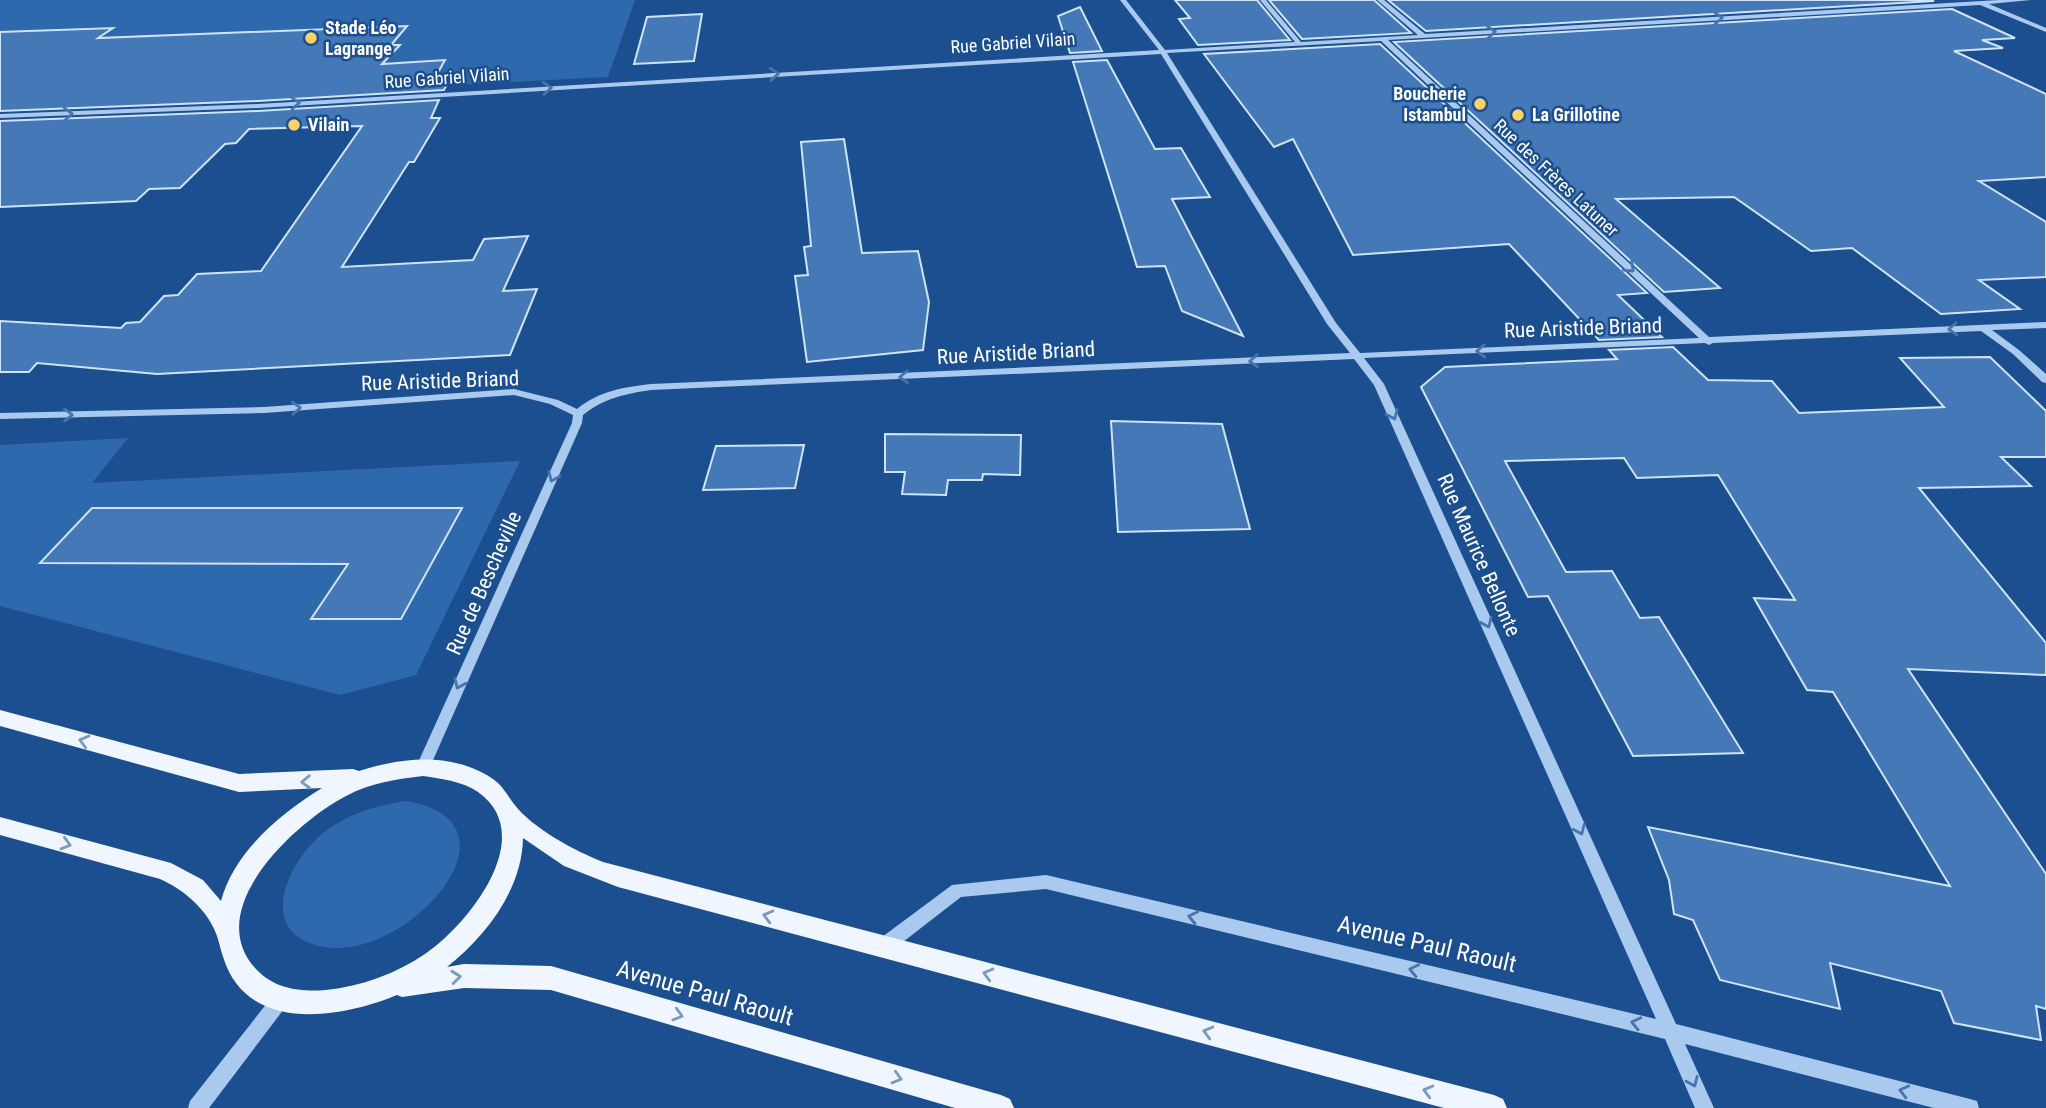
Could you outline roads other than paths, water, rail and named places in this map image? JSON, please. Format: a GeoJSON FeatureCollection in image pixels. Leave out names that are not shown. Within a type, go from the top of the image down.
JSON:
{"type":"FeatureCollection","features":[{"type":"Feature","properties":{"kind":"main road"},"geometry":{"type":"LineString","coordinates":[[0,719],[239,783],[310,782],[423,767],[443,768],[472,776],[494,791],[508,812],[554,851],[594,870],[1494,1108]]}},
{"type":"Feature","properties":{"kind":"main road"},"geometry":{"type":"LineString","coordinates":[[227,933],[233,901],[248,868],[272,838],[303,811],[374,775]]}},
{"type":"Feature","properties":{"kind":"main road"},"geometry":{"type":"LineString","coordinates":[[0,826],[184,878],[208,898],[227,933],[234,961],[252,984],[281,999],[299,1003],[343,1000],[388,987],[429,965],[465,936],[492,904],[508,870],[513,839],[508,812]]}},
{"type":"Feature","properties":{"kind":"main road","name":"Avenue Paul Raoult"},"geometry":{"type":"LineString","coordinates":[[388,987],[464,976],[551,978],[1001,1108]]}},
{"type":"Feature","properties":{"kind":"street","name":"Rue Maurice Bellonte"},"geometry":{"type":"LineString","coordinates":[[1123,0],[1162,50],[1332,324],[1379,384],[1705,1108]]}},
{"type":"Feature","properties":{"kind":"street"},"geometry":{"type":"LineString","coordinates":[[1263,0],[1299,43]]}},
{"type":"Feature","properties":{"kind":"street"},"geometry":{"type":"LineString","coordinates":[[1380,0],[1423,36]]}},
{"type":"Feature","properties":{"kind":"street","name":"Rue Gabriel Vilain"},"geometry":{"type":"LineString","coordinates":[[0,116],[258,106],[2028,0]]}},
{"type":"Feature","properties":{"kind":"street"},"geometry":{"type":"LineString","coordinates":[[1977,2],[2046,30]]}},
{"type":"Feature","properties":{"kind":"street","name":"Rue des Frères Latuner"},"geometry":{"type":"LineString","coordinates":[[1382,38],[1709,342]]}},
{"type":"Feature","properties":{"kind":"street","name":"Rue Aristide Briand"},"geometry":{"type":"LineString","coordinates":[[0,416],[264,410],[514,392],[554,402],[578,414],[594,400],[618,391],[652,387],[2046,325]]}},
{"type":"Feature","properties":{"kind":"street"},"geometry":{"type":"LineString","coordinates":[[1983,328],[2016,352],[2046,380]]}},
{"type":"Feature","properties":{"kind":"street","name":"Rue de Bescheville"},"geometry":{"type":"LineString","coordinates":[[423,767],[577,423],[578,414]]}},
{"type":"Feature","properties":{"kind":"street","name":"Avenue Paul Raoult"},"geometry":{"type":"LineString","coordinates":[[884,946],[958,890],[1046,882],[1670,1031],[1970,1108]]}},
{"type":"Feature","properties":{"kind":"street"},"geometry":{"type":"LineString","coordinates":[[197,1108],[281,999]]}},
{"type":"Feature","properties":{"kind":"place","name":"Stade Léo Lagrange"},"geometry":{"type":"Point","coordinates":[311,38]}},
{"type":"Feature","properties":{"kind":"place","name":"Boucherie Istambul"},"geometry":{"type":"Point","coordinates":[1480,104]}},
{"type":"Feature","properties":{"kind":"place","name":"La Grillotine"},"geometry":{"type":"Point","coordinates":[1518,115]}},
{"type":"Feature","properties":{"kind":"place","name":"Vilain"},"geometry":{"type":"Point","coordinates":[294,125]}}]}
